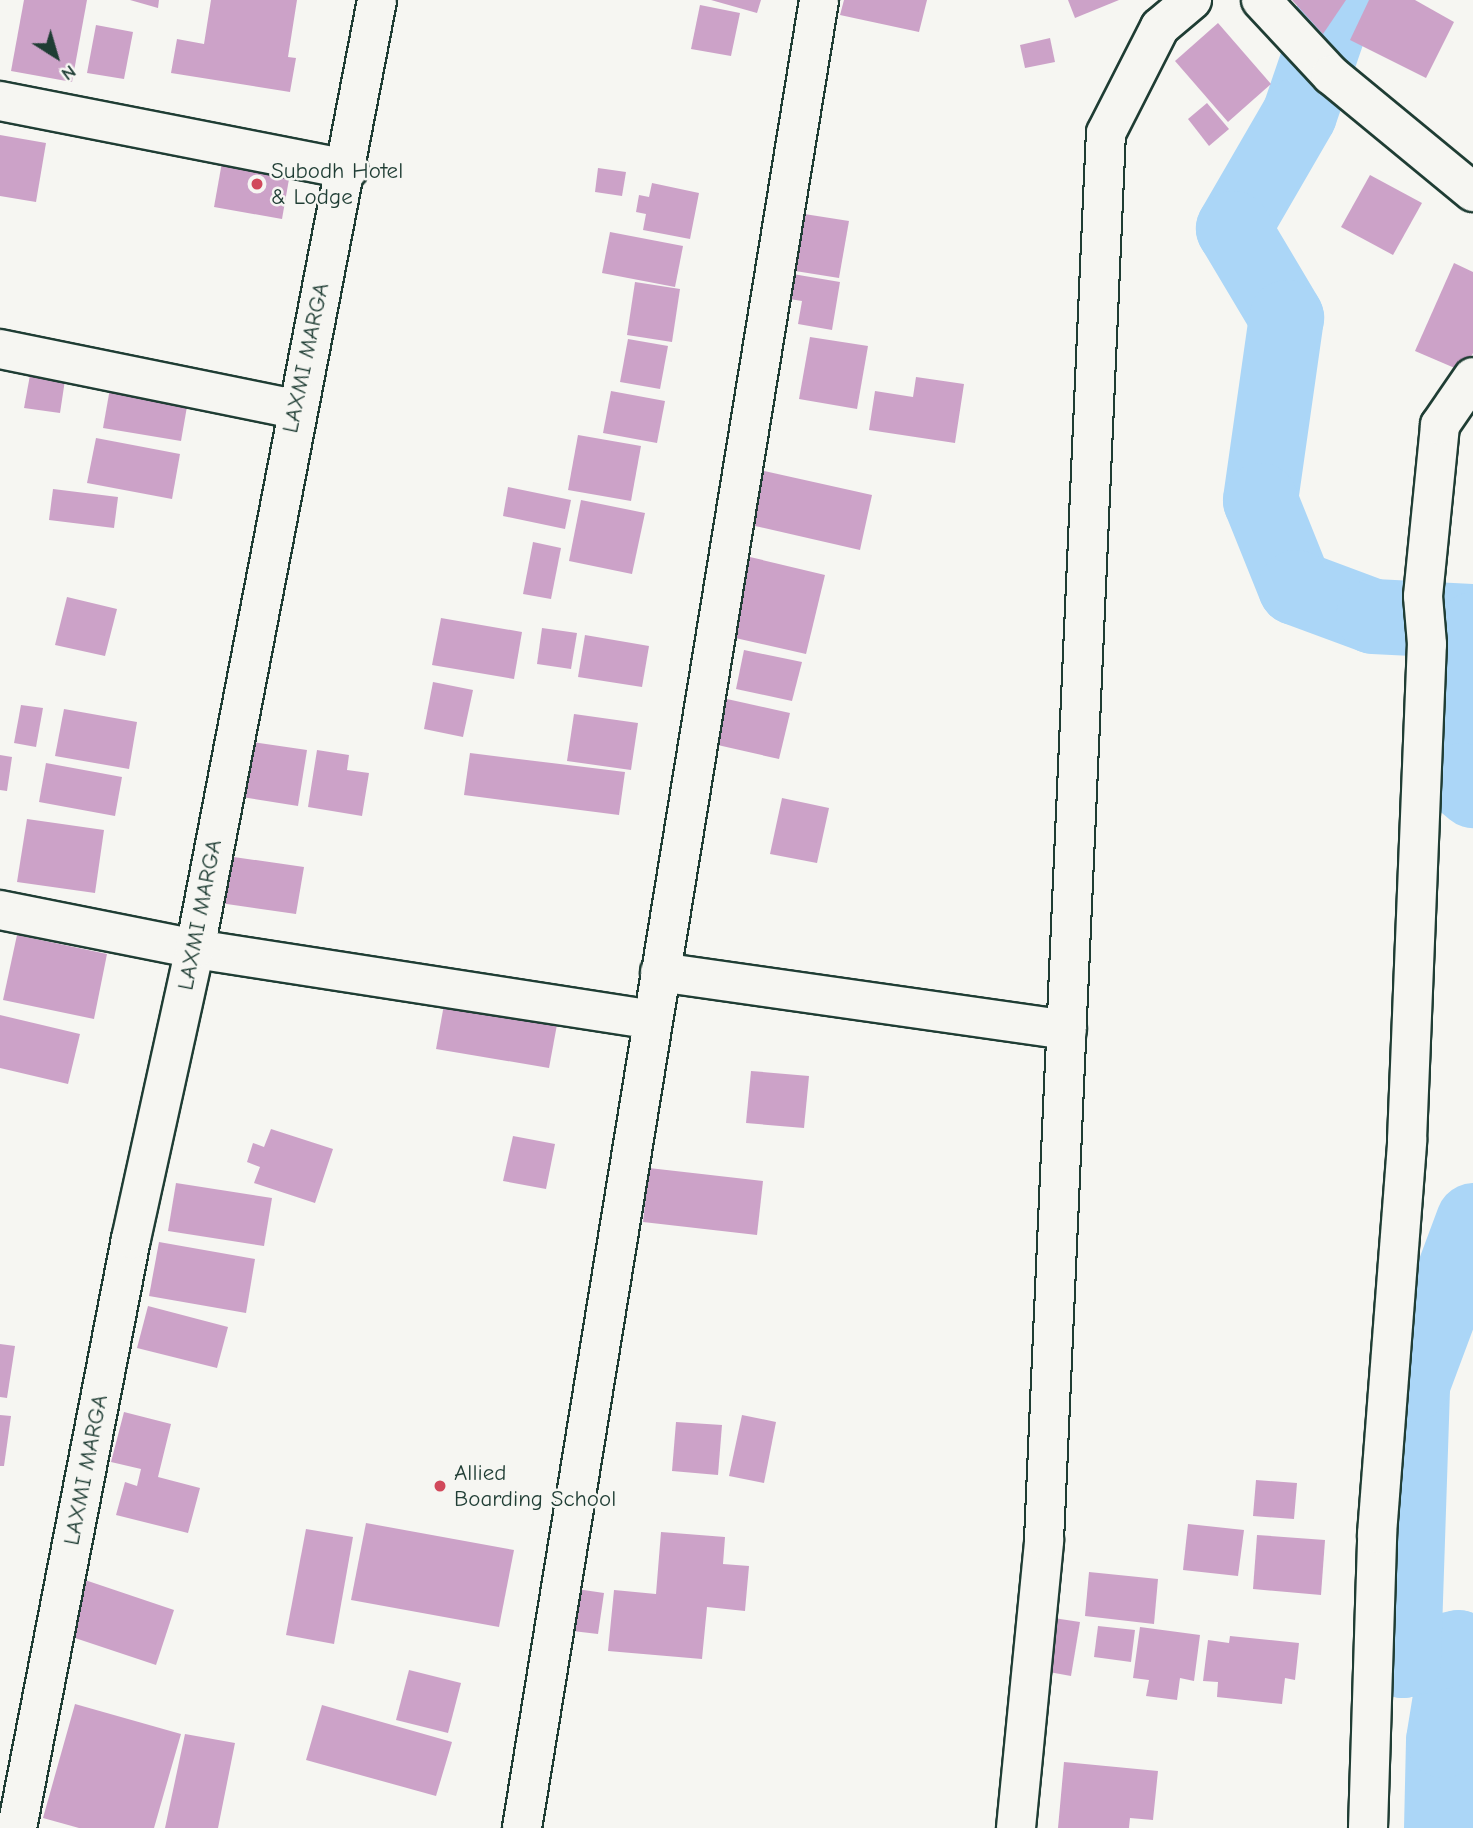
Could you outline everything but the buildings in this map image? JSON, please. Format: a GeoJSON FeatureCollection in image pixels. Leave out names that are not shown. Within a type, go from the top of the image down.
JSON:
{"type":"FeatureCollection","features":[{"type":"Feature","properties":{"kind":"street"},"geometry":{"type":"LineString","coordinates":[[522,1828],[819,0]]}},
{"type":"Feature","properties":{"kind":"street"},"geometry":{"type":"LineString","coordinates":[[1016,1828],[1044,1540],[1067,1030],[1088,444],[1107,133],[1160,26],[1192,0]]}},
{"type":"Feature","properties":{"kind":"street"},"geometry":{"type":"LineString","coordinates":[[1261,0],[1298,44],[1331,75],[1473,192]]}},
{"type":"Feature","properties":{"kind":"street","name":"LAXMI MARGA"},"geometry":{"type":"LineString","coordinates":[[17,1828],[131,1239],[195,949],[294,409],[348,169],[370,1]]}},
{"type":"Feature","properties":{"kind":"street"},"geometry":{"type":"LineString","coordinates":[[0,101],[348,169]]}},
{"type":"Feature","properties":{"kind":"street"},"geometry":{"type":"LineString","coordinates":[[0,349],[294,409]]}},
{"type":"Feature","properties":{"kind":"street"},"geometry":{"type":"LineString","coordinates":[[1368,1828],[1377,1534],[1408,1140],[1427,644],[1423,596],[1440,425],[1473,377]]}},
{"type":"Feature","properties":{"kind":"street"},"geometry":{"type":"LineString","coordinates":[[0,910],[195,949],[653,1020]]}},
{"type":"Feature","properties":{"kind":"street"},"geometry":{"type":"LineString","coordinates":[[660,972],[1067,1030]]}},
{"type":"Feature","properties":{"kind":"waterway"},"geometry":{"type":"LineString","coordinates":[[1338,0],[1299,114],[1233,228],[1286,317],[1260,500],[1295,587],[1373,616],[1473,621]]}},
{"type":"Feature","properties":{"kind":"waterway"},"geometry":{"type":"LineString","coordinates":[[1473,629],[1461,780],[1473,790]]}},
{"type":"Feature","properties":{"kind":"waterway"},"geometry":{"type":"LineString","coordinates":[[1441,1828],[1443,1740],[1458,1647],[1403,1660],[1412,1384],[1473,1220]]}},
{"type":"Feature","properties":{"kind":"place","name":"Subodh Hotel & Lodge"},"geometry":{"type":"Point","coordinates":[257,184]}},
{"type":"Feature","properties":{"kind":"place","name":"Allied Boarding School"},"geometry":{"type":"Point","coordinates":[440,1486]}}]}
